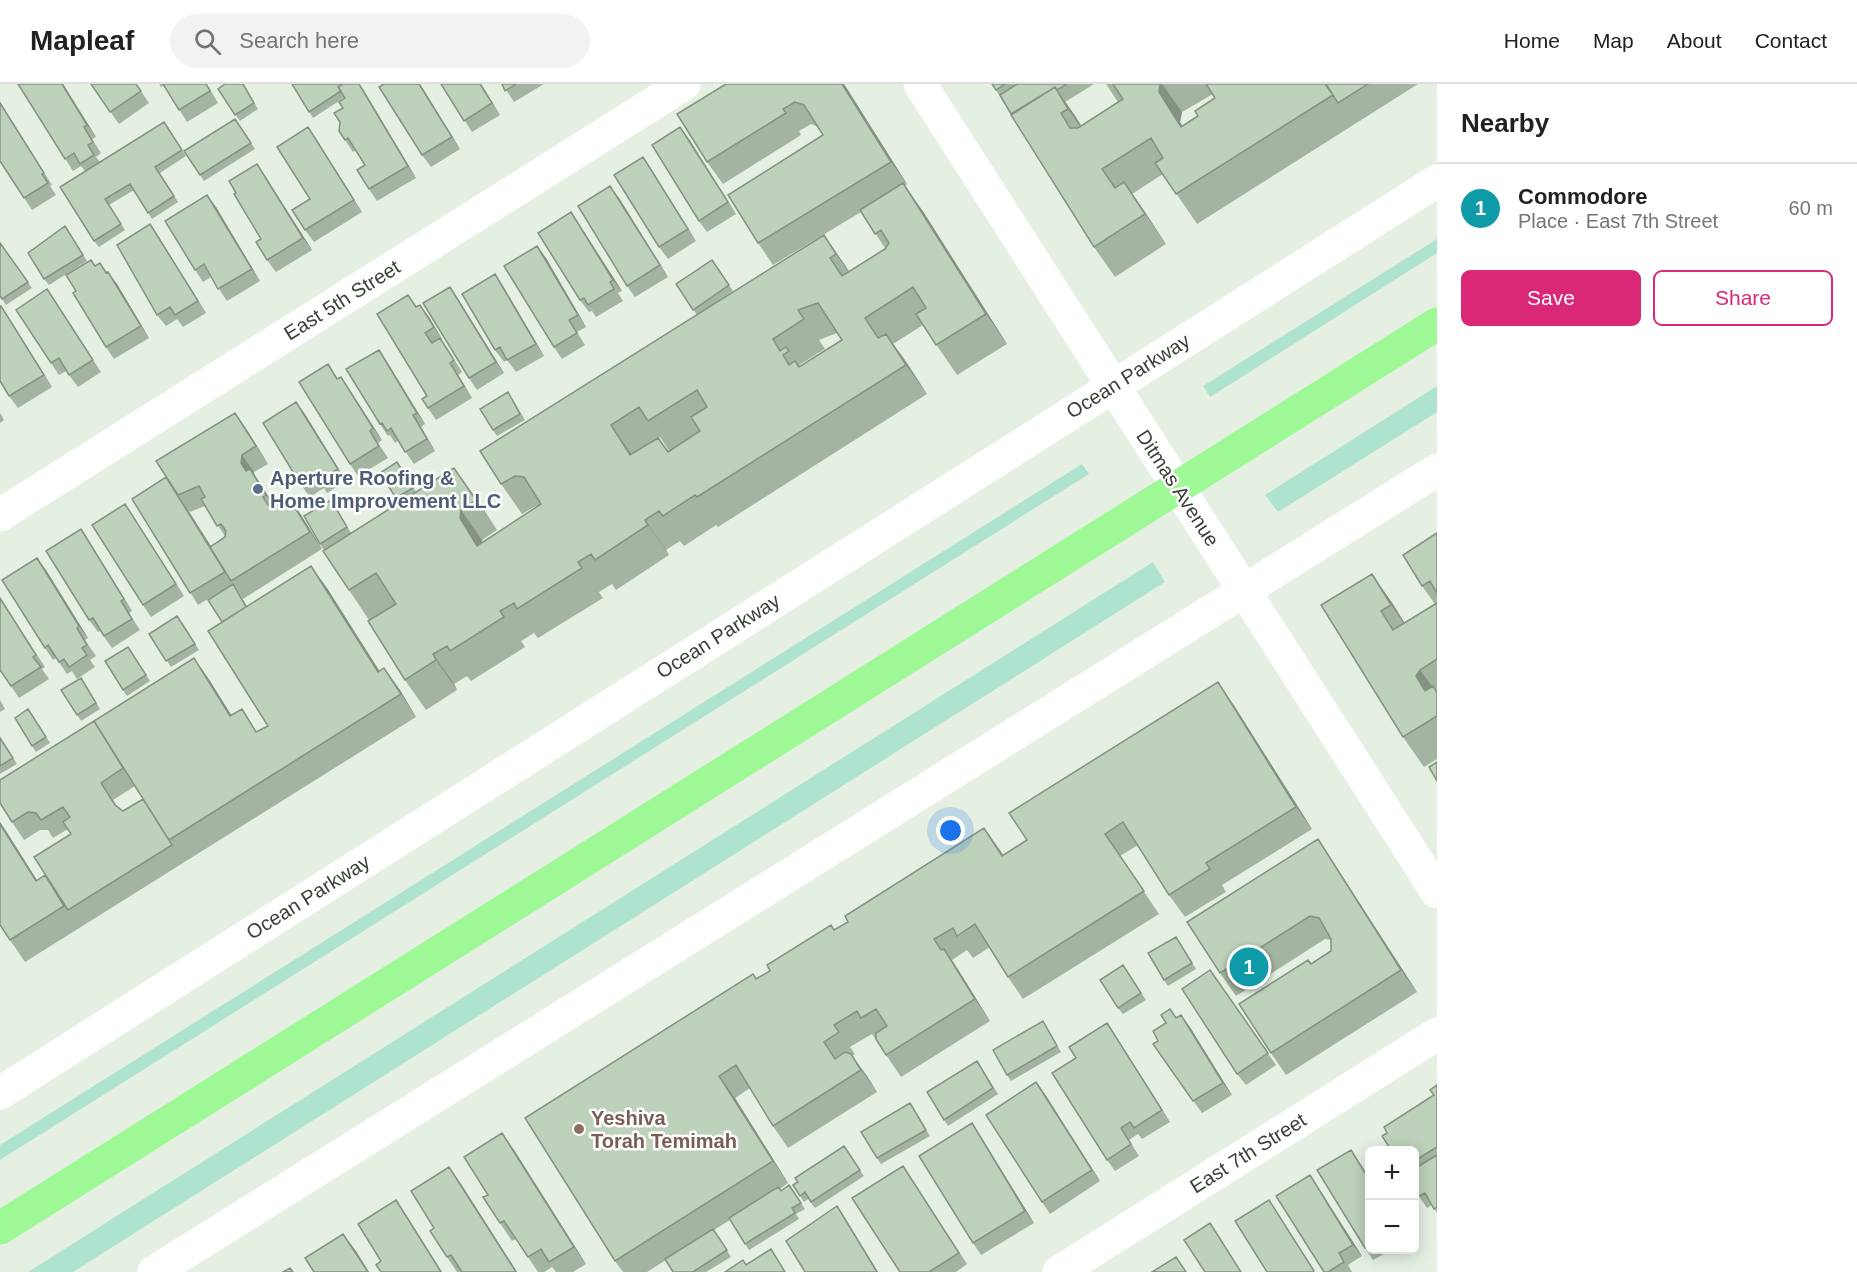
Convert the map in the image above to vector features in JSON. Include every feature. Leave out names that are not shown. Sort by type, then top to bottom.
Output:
[{"type":"main road","points":[[0,1228],[1437,324]]},
{"type":"street","name":"East 5th Street","points":[[0,515],[684,84]]},
{"type":"street","name":"Ditmas Avenue","points":[[920,84],[1112,386],[1246,590],[1437,892]]},
{"type":"street","name":"Ocean Parkway","points":[[0,1093],[1437,181]]},
{"type":"street","points":[[154,1272],[1437,470]]},
{"type":"street","name":"East 7th Street","points":[[1059,1272],[1437,1034]]},
{"type":"green space","points":[[1437,239],[1437,253],[1210,397],[1203,386]]},
{"type":"green space","points":[[1437,386],[1437,412],[1278,512],[1265,495]]},
{"type":"green space","points":[[1082,464],[1089,474],[0,1160],[0,1145]]},
{"type":"green space","points":[[1153,562],[1165,582],[73,1272],[28,1272]]},
{"type":"building","points":[[18,84],[62,84],[87,125],[84,127],[93,142],[88,145],[94,155],[80,164],[74,153],[65,159]]},
{"type":"building","points":[[91,84],[136,84],[141,91],[110,112]]},
{"type":"building","points":[[163,84],[206,84],[210,91],[179,110]]},
{"type":"building","points":[[225,84],[243,84],[254,103],[235,115],[218,89]]},
{"type":"building","points":[[292,84],[341,84],[338,87],[341,91],[309,112]]},
{"type":"building","points":[[343,84],[359,84],[408,166],[369,189],[357,170],[365,165],[348,138],[345,140],[339,131],[340,122],[334,113],[343,108],[339,102],[345,98],[338,87]]},
{"type":"building","points":[[384,84],[419,84],[452,137],[422,155],[379,87]]},
{"type":"building","points":[[441,84],[480,84],[492,103],[464,121]]},
{"type":"building","points":[[502,84],[516,84],[505,91]]},
{"type":"building","points":[[726,84],[842,84],[891,162],[758,243],[728,195],[823,135],[804,105],[795,102],[783,109],[786,113],[707,162],[677,114]]},
{"type":"building","points":[[992,84],[1005,84],[996,90]]},
{"type":"building","points":[[1017,84],[1067,84],[1057,90],[1055,87],[1011,114],[1000,95]]},
{"type":"building","points":[[1113,84],[1160,84],[1159,92],[1181,127],[1198,116],[1195,111],[1215,98],[1206,84],[1325,84],[1333,95],[1176,194],[1155,163],[1163,158],[1151,138],[1102,169],[1115,188],[1124,182],[1145,214],[1094,247],[1011,115],[1055,87],[1068,109],[1061,113],[1070,128],[1078,128],[1123,99]]},
{"type":"building","points":[[1326,84],[1368,84],[1338,103]]},
{"type":"building","points":[[0,103],[48,183],[24,198],[0,161]]},
{"type":"building","points":[[235,119],[251,143],[200,175],[184,151]]},
{"type":"building","points":[[164,122],[182,150],[155,167],[174,196],[148,213],[130,184],[105,199],[121,224],[94,241],[60,187]]},
{"type":"building","points":[[308,127],[354,200],[305,230],[292,210],[310,199],[277,147]]},
{"type":"building","points":[[680,127],[728,202],[699,221],[652,145]]},
{"type":"building","points":[[643,157],[688,229],[659,247],[614,175]]},
{"type":"building","points":[[257,164],[303,238],[267,260],[256,242],[261,239],[234,194],[236,193],[229,181]]},
{"type":"building","points":[[903,183],[986,314],[936,345],[916,314],[926,308],[913,287],[865,318],[878,338],[886,334],[906,365],[697,497],[695,495],[663,516],[659,511],[645,520],[648,525],[595,560],[591,554],[578,562],[582,568],[517,609],[514,603],[500,611],[504,617],[450,651],[447,646],[433,654],[436,660],[405,680],[368,621],[396,604],[376,573],[349,590],[323,551],[454,468],[476,500],[461,510],[460,518],[477,546],[541,504],[524,477],[515,476],[501,484],[480,451],[824,235],[836,254],[830,258],[842,276],[885,249],[889,243],[881,230],[875,234],[860,210]],"holes":[[[818,303],[842,340],[799,367],[795,361],[789,365],[783,355],[789,351],[786,347],[780,351],[773,339],[804,319],[798,310]],[[697,390],[707,407],[691,417],[700,431],[668,452],[658,438],[630,455],[611,425],[639,407],[648,421]]]},
{"type":"building","points":[[610,186],[660,265],[627,286],[578,206]]},
{"type":"building","points":[[207,195],[252,269],[218,289],[204,264],[195,270],[165,221]]},
{"type":"building","points":[[571,212],[613,280],[610,282],[614,289],[588,305],[584,298],[580,300],[538,233]]},
{"type":"building","points":[[150,224],[198,301],[175,315],[170,307],[157,315],[117,245]]},
{"type":"building","points":[[65,226],[83,255],[44,279],[28,253]]},
{"type":"building","points":[[0,243],[28,282],[2,299],[0,296]]},
{"type":"building","points":[[537,246],[578,315],[569,320],[577,333],[554,347],[504,266]]},
{"type":"building","points":[[91,260],[95,266],[100,263],[106,273],[108,272],[141,326],[106,347],[73,293],[76,291],[66,275]]},
{"type":"building","points":[[712,260],[729,285],[693,310],[676,284]]},
{"type":"building","points":[[495,274],[536,344],[507,360],[500,347],[495,350],[462,294]]},
{"type":"building","points":[[450,287],[496,362],[469,378],[423,303]]},
{"type":"building","points":[[47,289],[93,360],[69,375],[59,358],[51,363],[16,310]]},
{"type":"building","points":[[408,295],[416,307],[420,305],[434,327],[425,333],[432,343],[440,338],[454,360],[450,363],[464,386],[428,408],[422,399],[427,396],[377,314]]},
{"type":"building","points":[[0,306],[44,375],[9,396],[0,381]]},
{"type":"building","points":[[379,350],[417,413],[413,415],[427,439],[405,452],[391,428],[387,431],[382,423],[380,424],[346,369]]},
{"type":"building","points":[[328,364],[337,379],[341,377],[373,428],[370,431],[379,446],[350,464],[299,382]]},
{"type":"building","points":[[508,392],[520,414],[493,430],[480,409]]},
{"type":"building","points":[[296,402],[338,469],[319,481],[316,476],[301,485],[263,423]]},
{"type":"building","points":[[235,413],[256,446],[242,455],[241,463],[246,471],[250,469],[266,495],[263,497],[268,505],[276,505],[289,498],[310,532],[231,581],[210,547],[225,537],[226,531],[221,524],[217,526],[201,499],[205,497],[199,486],[178,495],[156,461]]},
{"type":"building","points":[[397,462],[413,488],[396,498],[380,473]]},
{"type":"building","points":[[166,477],[225,572],[190,593],[132,499]]},
{"type":"building","points":[[331,500],[347,527],[320,544],[304,516]]},
{"type":"building","points":[[125,504],[176,584],[143,605],[92,525]]},
{"type":"building","points":[[81,529],[124,599],[121,601],[132,619],[104,636],[93,618],[89,620],[46,551]]},
{"type":"building","points":[[1437,533],[1437,593],[1430,581],[1422,586],[1403,555]]},
{"type":"building","points":[[37,558],[79,626],[77,628],[87,645],[82,648],[87,655],[69,667],[64,659],[59,662],[48,645],[45,648],[2,580]]},
{"type":"building","points":[[311,566],[378,672],[384,668],[401,694],[169,840],[94,721],[194,658],[230,716],[242,709],[256,732],[268,726],[208,631]]},
{"type":"building","points":[[1372,574],[1391,605],[1381,611],[1393,630],[1437,603],[1437,659],[1420,670],[1416,676],[1425,691],[1433,686],[1437,693],[1437,716],[1403,737],[1321,605]]},
{"type":"building","points":[[233,584],[246,607],[222,622],[208,600]]},
{"type":"building","points":[[0,598],[36,655],[33,657],[41,667],[11,686],[0,670]]},
{"type":"building","points":[[177,616],[195,644],[166,661],[149,634]]},
{"type":"building","points":[[128,647],[146,675],[123,690],[105,661]]},
{"type":"building","points":[[81,678],[96,703],[77,715],[61,690]]},
{"type":"building","points":[[1218,682],[1296,807],[1206,863],[1210,869],[1169,895],[1123,822],[1105,834],[1144,891],[1008,977],[975,924],[957,936],[953,928],[934,939],[941,950],[944,949],[975,999],[886,1055],[876,1039],[876,1033],[887,1026],[876,1009],[861,1018],[857,1011],[834,1025],[839,1032],[824,1042],[835,1059],[845,1052],[851,1054],[861,1070],[773,1126],[736,1065],[719,1076],[773,1161],[615,1261],[525,1118],[753,974],[756,979],[770,971],[767,965],[831,925],[834,930],[848,922],[845,916],[984,828],[1002,856],[1027,840],[1009,813]]},
{"type":"building","points":[[28,709],[46,737],[32,746],[15,718]]},
{"type":"building","points":[[94,721],[123,768],[101,783],[115,805],[123,811],[143,799],[172,845],[68,910],[34,857],[71,834],[63,822],[70,817],[63,807],[41,820],[36,813],[28,812],[12,822],[0,803],[0,780]]},
{"type":"building","points":[[0,738],[13,758],[0,766]]},
{"type":"building","points":[[1437,762],[1437,781],[1429,767]]},
{"type":"building","points":[[0,824],[36,881],[45,875],[64,906],[10,940],[0,925]]},
{"type":"building","points":[[1318,839],[1401,970],[1271,1053],[1239,1004],[1308,960],[1311,964],[1331,951],[1331,939],[1319,918],[1310,916],[1220,973],[1187,922]]},
{"type":"building","points":[[1176,937],[1192,963],[1164,980],[1148,953]]},
{"type":"building","points":[[1123,965],[1141,993],[1118,1008],[1100,980]]},
{"type":"building","points":[[1210,970],[1268,1053],[1237,1074],[1182,989]]},
{"type":"building","points":[[1170,1009],[1176,1018],[1181,1015],[1223,1083],[1193,1101],[1153,1044],[1158,1041],[1153,1031],[1166,1023],[1161,1015]]},
{"type":"building","points":[[1043,1021],[1057,1046],[1007,1075],[993,1050]]},
{"type":"building","points":[[1107,1023],[1162,1110],[1134,1128],[1130,1122],[1121,1128],[1131,1144],[1107,1160],[1052,1073],[1076,1058],[1069,1047]]},
{"type":"building","points":[[977,1061],[993,1088],[944,1120],[927,1092]]},
{"type":"building","points":[[1036,1082],[1092,1170],[1042,1202],[986,1115]]},
{"type":"building","points":[[1437,1085],[1437,1147],[1419,1158],[1419,1146],[1388,1146],[1382,1136],[1387,1133],[1384,1127],[1434,1095],[1430,1090]]},
{"type":"building","points":[[910,1103],[926,1130],[877,1158],[861,1132]]},
{"type":"building","points":[[972,1123],[1025,1211],[973,1243],[919,1156]]},
{"type":"building","points":[[502,1133],[574,1247],[549,1262],[541,1249],[528,1257],[504,1221],[500,1223],[483,1197],[488,1195],[464,1157]]},
{"type":"building","points":[[844,1146],[860,1170],[811,1202],[805,1192],[800,1196],[793,1185],[798,1182],[795,1178]]},
{"type":"building","points":[[1351,1150],[1365,1173],[1365,1248],[1317,1170]]},
{"type":"building","points":[[1437,1155],[1437,1207],[1434,1209],[1425,1193],[1419,1196],[1419,1166]]},
{"type":"building","points":[[903,1166],[959,1253],[929,1272],[900,1272],[852,1198]]},
{"type":"building","points":[[449,1167],[516,1272],[462,1272],[451,1255],[447,1257],[430,1231],[434,1228],[411,1191]]},
{"type":"building","points":[[1310,1175],[1353,1245],[1339,1253],[1344,1262],[1328,1272],[1324,1272],[1276,1196]]},
{"type":"building","points":[[789,1185],[801,1203],[792,1208],[795,1213],[745,1244],[729,1218],[778,1187],[781,1191]]},
{"type":"building","points":[[396,1200],[441,1272],[381,1272],[376,1265],[381,1261],[358,1224]]},
{"type":"building","points":[[1269,1200],[1313,1272],[1267,1272],[1235,1221]]},
{"type":"building","points":[[837,1206],[877,1272],[805,1272],[786,1241]]},
{"type":"building","points":[[1210,1223],[1241,1272],[1205,1272],[1184,1240]]},
{"type":"building","points":[[713,1229],[727,1250],[693,1272],[673,1272],[665,1259]]},
{"type":"building","points":[[343,1234],[368,1272],[314,1272],[305,1258]]},
{"type":"building","points":[[771,1249],[785,1272],[725,1272],[743,1260],[746,1265]]},
{"type":"building","points":[[1176,1257],[1186,1272],[1152,1272]]},
{"type":"place","name":"Aperture Roofing & Home Improvement LLC","points":[[258,489]]},
{"type":"place","name":"Commodore","points":[[1249,967]]},
{"type":"place","name":"Yeshiva Torah Temimah","points":[[579,1129]]}]
